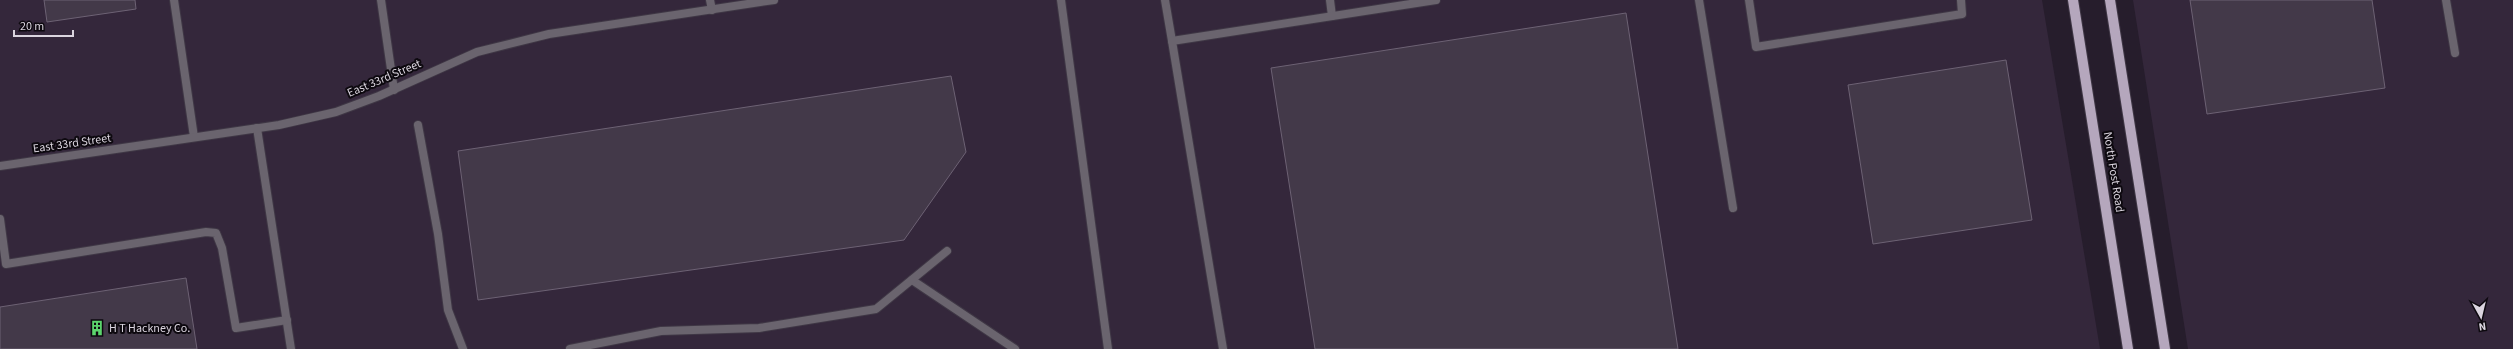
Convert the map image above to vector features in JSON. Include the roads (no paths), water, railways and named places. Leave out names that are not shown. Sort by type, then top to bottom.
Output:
[{"type":"main road","name":"North Post Road","points":[[2073,0],[2128,349]]},
{"type":"main road","name":"North Post Road","points":[[2110,0],[2164,349]]},
{"type":"street","points":[[174,0],[194,137]]},
{"type":"street","points":[[381,0],[394,90]]},
{"type":"street","points":[[710,0],[712,10]]},
{"type":"street","name":"East 33rd Street","points":[[0,166],[257,128],[336,112],[394,90],[443,66],[513,42],[549,34],[774,0]]},
{"type":"street","points":[[1061,0],[1108,349]]},
{"type":"street","points":[[1165,0],[1223,349]]},
{"type":"street","points":[[1330,0],[1332,16]]},
{"type":"street","points":[[1172,41],[1436,0]]},
{"type":"street","points":[[1699,0],[1733,208]]},
{"type":"street","points":[[1749,0],[1756,47],[1962,14],[1961,0]]},
{"type":"street","points":[[2446,0],[2455,52]]},
{"type":"street","points":[[418,125],[438,234],[448,310],[463,349]]},
{"type":"street","points":[[257,128],[291,349]]},
{"type":"street","points":[[0,219],[3,264],[206,232],[216,233],[222,248],[236,328],[287,320]]},
{"type":"street","points":[[570,349],[661,331],[759,328],[876,309],[947,251]]},
{"type":"street","points":[[912,280],[1015,349]]},
{"type":"place","name":"H T Hackney Co.","points":[[97,328]]}]
